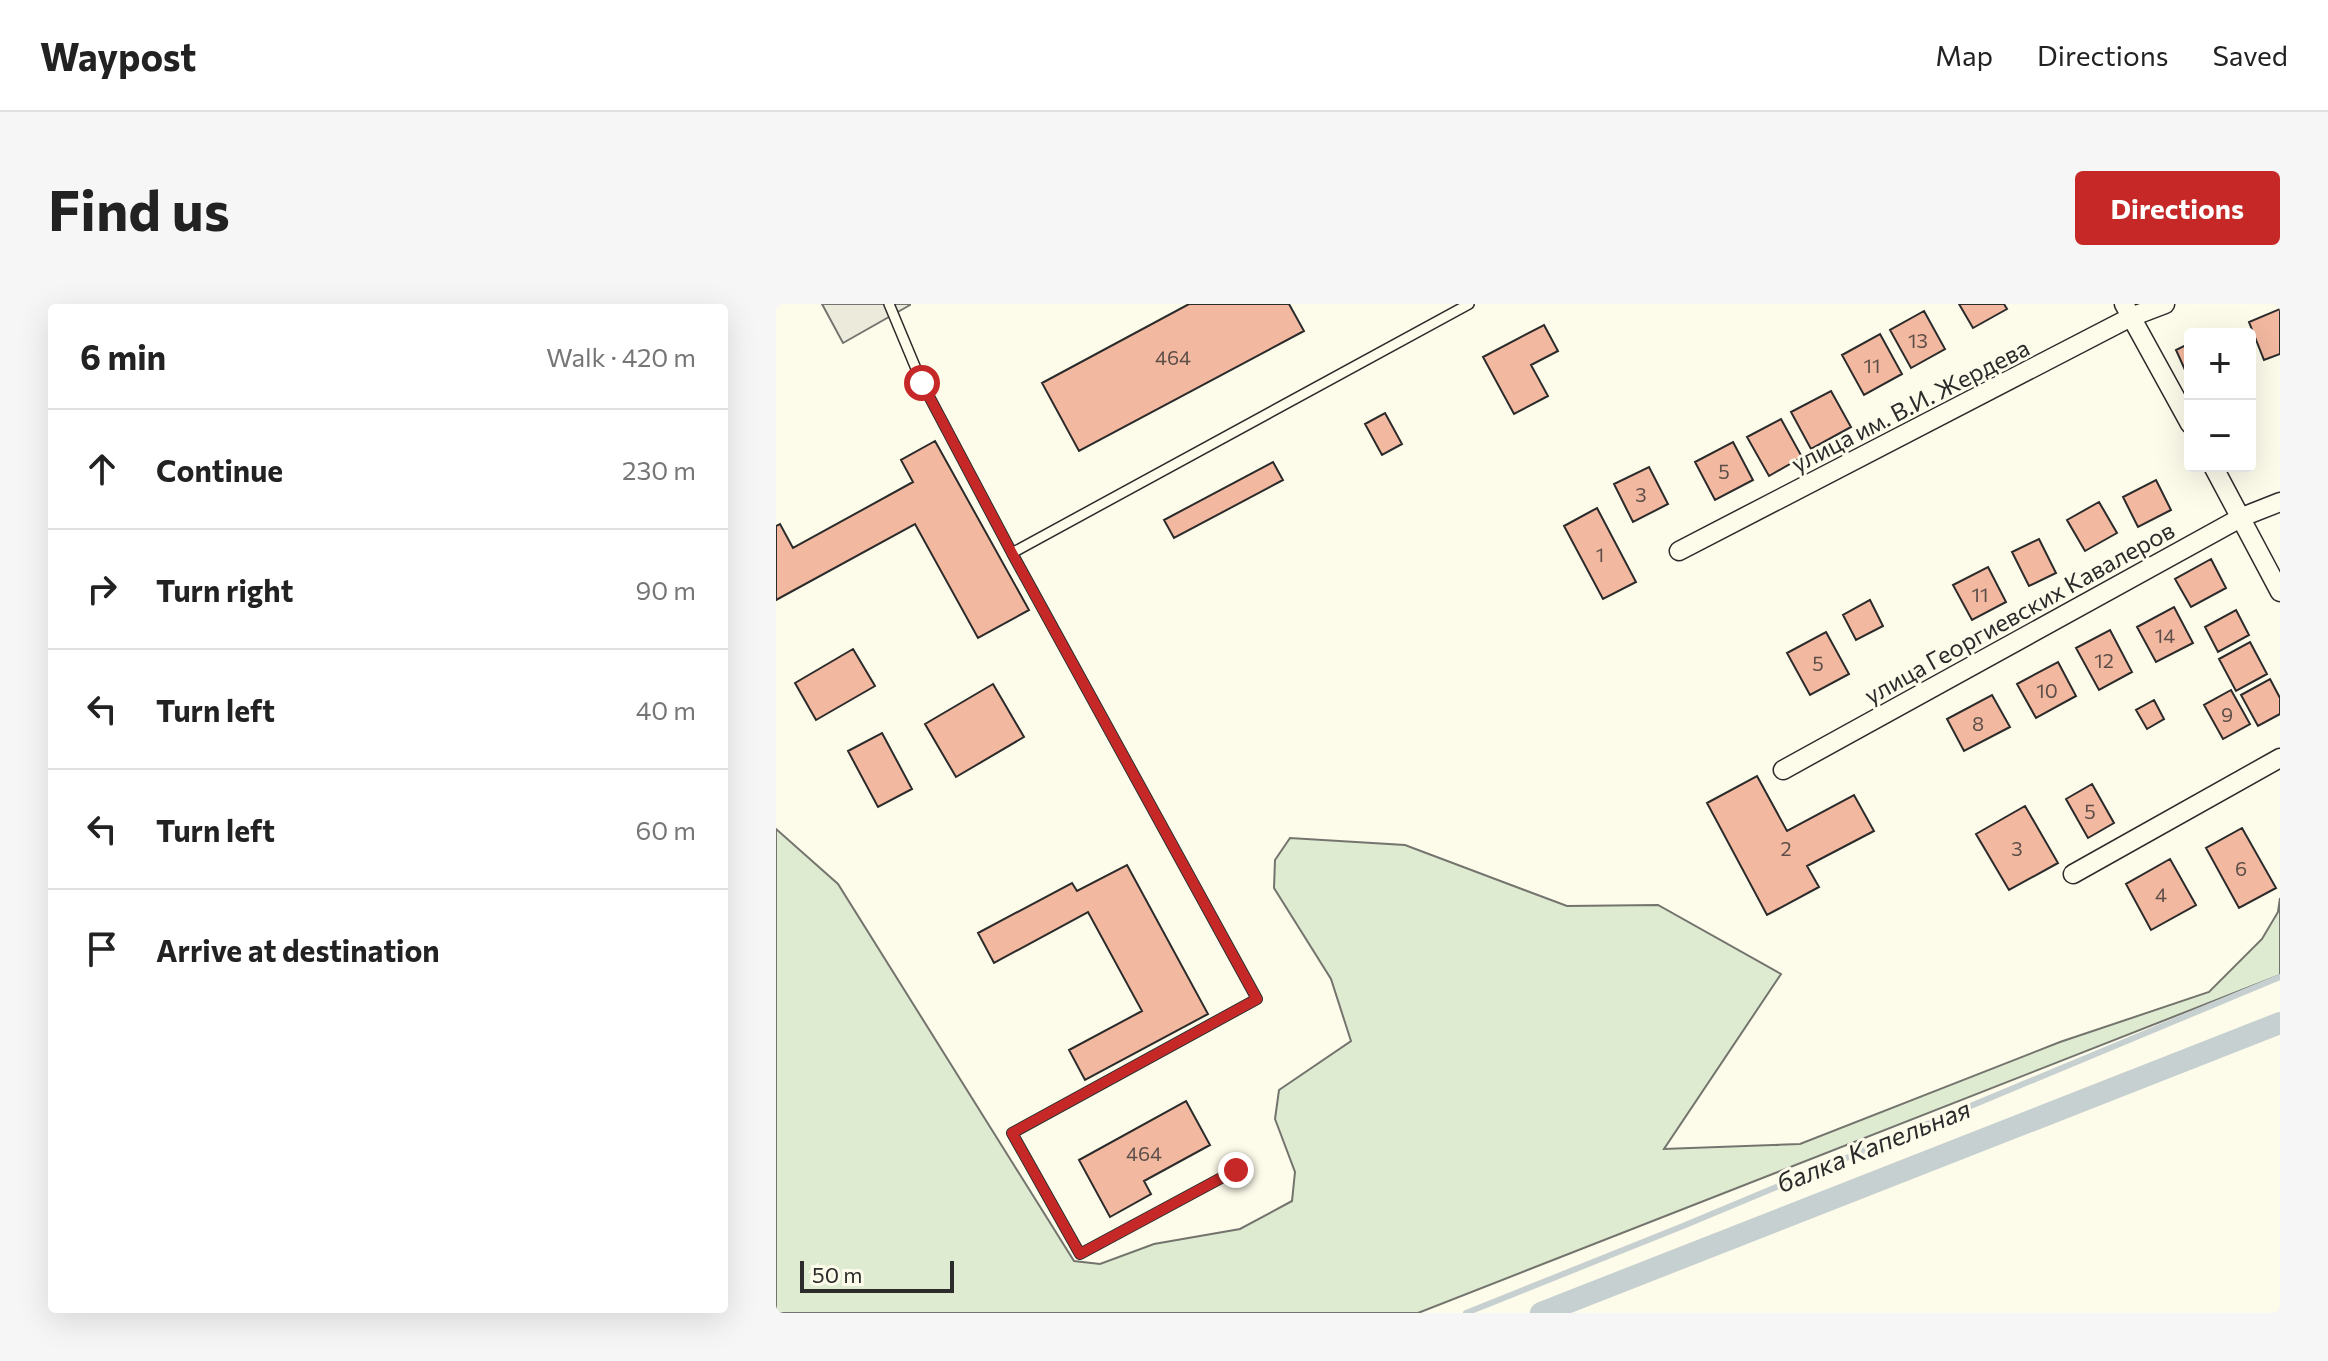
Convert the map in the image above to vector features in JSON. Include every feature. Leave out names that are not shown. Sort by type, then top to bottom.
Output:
[{"type":"street","name":"улица им. В.И. Жердева","points":[[1679,551],[2128,311],[2165,304]]},
{"type":"street","points":[[2128,311],[2184,413]]},
{"type":"street","points":[[2216,472],[2280,592]]},
{"type":"street","name":"улица Георгиевских Кавалеров","points":[[1783,770],[2242,517],[2280,502]]},
{"type":"street","points":[[2073,874],[2280,758]]},
{"type":"lane","points":[[889,304],[922,383],[1012,553],[1257,999],[1012,1133],[1080,1254],[1236,1170]]},
{"type":"lane","points":[[1012,553],[1469,304]]},
{"type":"green space","points":[[776,829],[838,884],[1074,1261],[1100,1264],[1154,1244],[1240,1229],[1292,1201],[1295,1172],[1275,1119],[1279,1090],[1351,1041],[1331,979],[1274,888],[1275,860],[1290,838],[1405,845],[1567,906],[1658,905],[1781,974],[1664,1149],[1800,1144],[2060,1042],[2209,992],[2262,939],[2278,912],[2280,898],[2280,975],[1418,1313],[776,1313]]},
{"type":"shaded area","points":[[822,304],[910,304],[910,305],[843,343]]},
{"type":"building","points":[[1189,304],[1289,304],[1304,331],[1079,451],[1042,383]]},
{"type":"building","points":[[1959,304],[2004,304],[2007,309],[1973,328]]},
{"type":"building","points":[[2280,309],[2280,354],[2264,360],[2256,340],[2256,328],[2251,328],[2249,322]]},
{"type":"building","points":[[1924,311],[1945,349],[1911,368],[1890,330]]},
{"type":"building","points":[[1544,325],[1558,351],[1531,365],[1548,396],[1514,414],[1483,357]]},
{"type":"building","points":[[1880,334],[1902,374],[1864,395],[1842,355]]},
{"type":"building","points":[[2184,346],[2184,368],[2176,350]]},
{"type":"building","points":[[1831,391],[1851,427],[1811,449],[1791,412]]},
{"type":"building","points":[[1385,413],[1402,444],[1382,455],[1365,424]]},
{"type":"building","points":[[1781,419],[1802,457],[1769,476],[1747,437]]},
{"type":"building","points":[[935,441],[1029,610],[978,638],[915,524],[776,600],[776,526],[780,524],[793,548],[913,482],[901,460]]},
{"type":"building","points":[[1733,442],[1753,480],[1715,500],[1695,462]]},
{"type":"building","points":[[1273,462],[1283,480],[1174,538],[1164,520]]},
{"type":"building","points":[[1649,467],[1668,504],[1633,522],[1614,484]]},
{"type":"building","points":[[2156,480],[2171,510],[2138,527],[2123,497]]},
{"type":"building","points":[[2099,502],[2117,533],[2085,551],[2067,520]]},
{"type":"building","points":[[1597,508],[1636,582],[1603,599],[1564,526]]},
{"type":"building","points":[[2039,539],[2056,573],[2029,586],[2012,552]]},
{"type":"building","points":[[2211,559],[2226,588],[2191,607],[2175,579]]},
{"type":"building","points":[[1988,567],[2006,602],[1972,620],[1953,585]]},
{"type":"building","points":[[1870,600],[1883,626],[1856,640],[1843,615]]},
{"type":"building","points":[[2174,607],[2193,643],[2156,662],[2137,627]]},
{"type":"building","points":[[2236,610],[2249,635],[2218,652],[2205,627]]},
{"type":"building","points":[[2110,630],[2132,672],[2099,690],[2076,648]]},
{"type":"building","points":[[1826,632],[1849,674],[1810,695],[1787,653]]},
{"type":"building","points":[[2250,642],[2267,674],[2236,691],[2219,659]]},
{"type":"building","points":[[853,649],[875,686],[816,720],[795,683]]},
{"type":"building","points":[[2058,662],[2076,696],[2036,718],[2017,684]]},
{"type":"building","points":[[2270,679],[2280,698],[2280,714],[2258,726],[2241,695]]},
{"type":"building","points":[[993,684],[1024,737],[956,777],[925,724]]},
{"type":"building","points":[[2231,690],[2250,724],[2223,739],[2204,705]]},
{"type":"building","points":[[1992,695],[2010,727],[1964,751],[1947,719]]},
{"type":"building","points":[[2154,700],[2164,719],[2147,729],[2136,710]]},
{"type":"building","points":[[882,733],[912,789],[878,807],[848,751]]},
{"type":"building","points":[[1757,776],[1787,831],[1854,795],[1874,831],[1807,866],[1819,887],[1767,915],[1707,803]]},
{"type":"building","points":[[2092,784],[2114,823],[2088,838],[2066,799]]},
{"type":"building","points":[[2025,806],[2058,863],[2009,890],[1976,834]]},
{"type":"building","points":[[2242,828],[2276,888],[2239,908],[2206,848]]},
{"type":"building","points":[[2170,859],[2196,905],[2151,930],[2126,884]]},
{"type":"building","points":[[1127,865],[1208,1014],[1085,1080],[1069,1050],[1142,1011],[1088,912],[994,963],[978,933],[1072,883],[1077,891]]},
{"type":"building","points":[[1186,1101],[1210,1145],[1144,1181],[1151,1194],[1110,1217],[1079,1160]]},
{"type":"waterway","name":"балка Капельная","points":[[1466,1313],[2280,977]]},
{"type":"waterway","points":[[1541,1313],[2280,1023]]},
{"type":"route","points":[[922,383],[1257,999],[1012,1133],[1080,1254],[1236,1170]]}]
